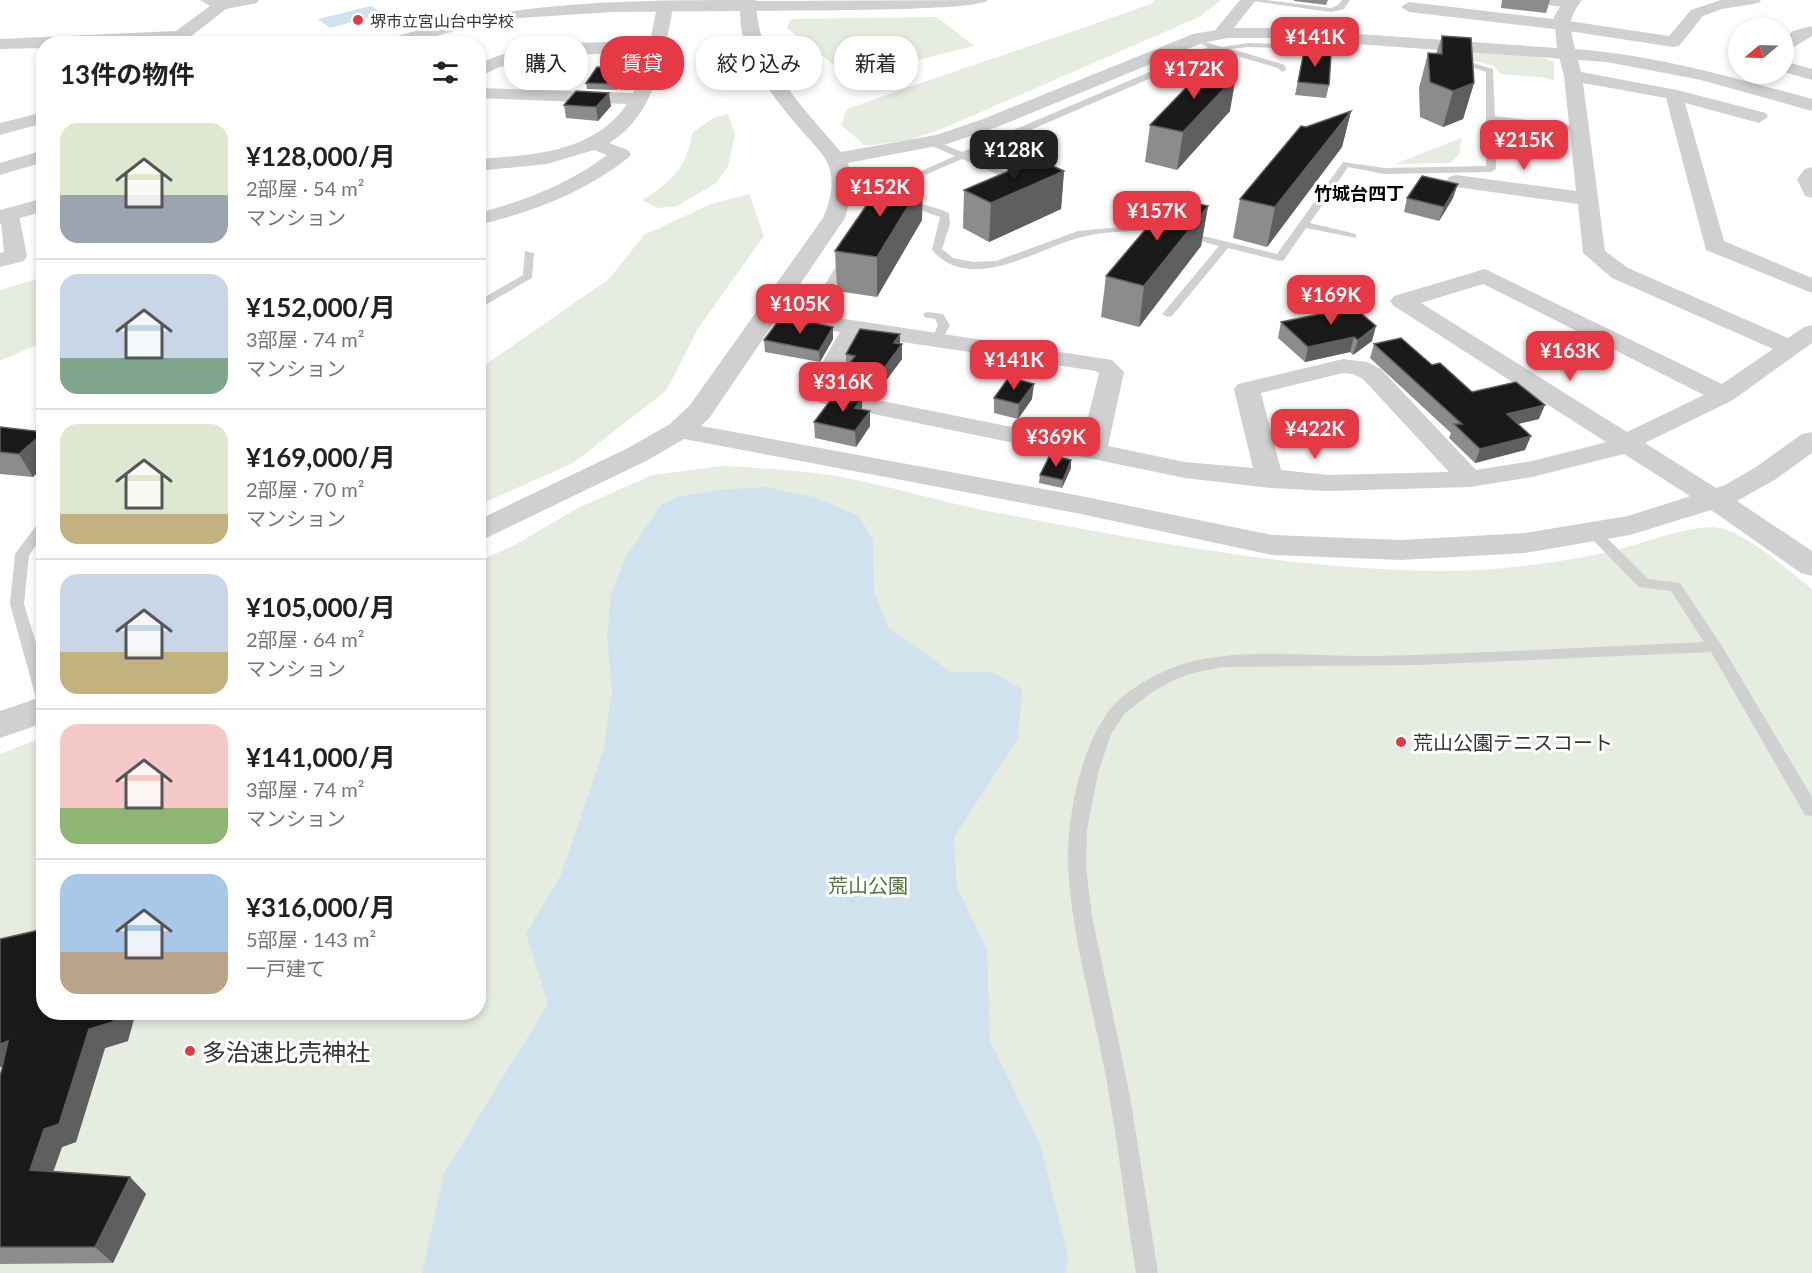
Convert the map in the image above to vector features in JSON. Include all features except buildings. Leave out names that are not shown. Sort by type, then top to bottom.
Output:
[{"type":"street","points":[[178,36],[215,3],[251,0]]},
{"type":"street","points":[[417,36],[459,23],[501,15],[561,9],[748,3],[980,0]]},
{"type":"street","points":[[1222,43],[1224,29],[1248,0]]},
{"type":"street","points":[[1541,0],[1571,1],[1562,17],[1562,25],[1573,76],[1594,253],[1620,273],[1789,347]]},
{"type":"street","points":[[1409,7],[1562,25],[1673,42],[1697,13],[1719,5],[1753,0]]},
{"type":"street","points":[[486,528],[638,454],[680,430],[700,411],[834,218],[842,200],[843,177],[836,159],[764,70],[752,43],[748,3]]},
{"type":"street","points":[[659,36],[665,7]]},
{"type":"street","points":[[1794,39],[1799,35],[1812,31]]},
{"type":"street","points":[[836,159],[933,142],[1087,92],[1194,40],[1222,43],[1293,35],[1567,53],[1626,60],[1692,73],[1812,105]]},
{"type":"street","points":[[0,44],[36,44]]},
{"type":"street","points":[[486,65],[490,62],[516,56],[600,50]]},
{"type":"street","points":[[1794,69],[1812,75]]},
{"type":"street","points":[[1573,76],[1677,95],[1758,117]]},
{"type":"street","points":[[486,164],[553,158],[595,144],[616,131],[639,99],[642,90]]},
{"type":"street","points":[[486,93],[639,99]]},
{"type":"street","points":[[1677,95],[1674,98],[1714,245],[1812,286]]},
{"type":"street","points":[[0,129],[36,121]]},
{"type":"street","points":[[486,217],[522,209],[552,195],[604,169],[621,154],[595,144]]},
{"type":"street","points":[[0,169],[36,158]]},
{"type":"street","points":[[1812,173],[1807,179],[1812,192]]},
{"type":"street","points":[[1456,181],[1588,199]]},
{"type":"street","points":[[0,260],[16,256],[4,216],[36,206]]},
{"type":"street","points":[[1724,395],[1485,276],[1402,301],[1714,499],[1812,566]]},
{"type":"street","points":[[767,314],[938,338],[1109,368],[1112,372],[1093,451]]},
{"type":"street","points":[[856,326],[822,385],[822,393],[829,398],[1185,470],[1270,480],[1328,483],[1470,479],[1532,469],[1612,449],[1724,395],[1812,332]]},
{"type":"street","points":[[1270,480],[1247,389],[1343,366],[1358,367],[1372,374],[1470,479]]},
{"type":"street","points":[[680,430],[1081,505],[1272,545],[1401,550],[1525,543],[1594,533],[1640,522],[1714,499],[1766,473],[1812,440]]},
{"type":"street","points":[[0,725],[36,712]]},
{"type":"lane","points":[[1248,0],[1331,10],[1341,7],[1346,0]]},
{"type":"lane","points":[[880,206],[884,189],[962,155],[1087,92],[1108,91],[1222,43],[1282,69],[1293,35],[1312,47]]},
{"type":"lane","points":[[842,200],[880,206],[901,202],[945,215],[947,222],[937,243],[937,250],[950,261],[974,265],[997,264],[1078,234],[1142,227],[1154,227],[1280,258],[1346,164],[1384,171],[1491,169],[1490,71],[1443,55],[1437,44]]},
{"type":"lane","points":[[1087,92],[1108,91],[1125,97]]},
{"type":"lane","points":[[1087,92],[1103,107]]},
{"type":"lane","points":[[1491,118],[1579,129]]},
{"type":"lane","points":[[933,142],[1029,185],[1020,190]]},
{"type":"lane","points":[[1305,225],[1352,236]]},
{"type":"lane","points":[[1168,314],[1225,245]]},
{"type":"lane","points":[[836,303],[827,294],[828,288],[852,249]]},
{"type":"lane","points":[[486,301],[528,276],[529,254]]},
{"type":"lane","points":[[928,315],[939,316],[944,326],[938,338]]},
{"type":"lane","points":[[1594,533],[1644,584],[1675,586],[1811,810]]},
{"type":"lane","points":[[36,537],[22,554],[17,604],[36,670]]},
{"type":"lane","points":[[1147,1273],[1109,1041],[1086,930],[1077,844],[1084,796],[1102,739],[1117,710],[1157,681],[1200,665],[1247,661],[1372,661],[1714,647]]},
{"type":"green space","points":[[1154,0],[1221,0],[1199,17],[944,128],[908,140],[866,146],[841,125],[847,109],[901,90],[918,90],[918,84],[1153,3]]},
{"type":"green space","points":[[937,17],[974,46],[918,60],[918,36],[834,36],[834,65],[822,56],[822,36],[797,36],[787,28],[791,19]]},
{"type":"green space","points":[[1449,51],[1535,55],[1554,62],[1554,80],[1500,74],[1494,66],[1451,55]]},
{"type":"green space","points":[[728,114],[735,134],[728,166],[716,183],[677,206],[657,208],[642,200],[669,180],[682,165],[692,133],[713,118]]},
{"type":"green space","points":[[1461,138],[1460,153],[1451,163],[1395,164]]},
{"type":"green space","points":[[749,194],[764,236],[699,327],[666,391],[573,463],[486,502],[486,364],[609,279],[644,235],[711,204]]},
{"type":"green space","points":[[36,279],[36,345],[0,361],[0,290]]},
{"type":"green space","name":"荒山公園","points":[[723,466],[835,476],[978,509],[1151,541],[1266,558],[1382,569],[1461,571],[1543,564],[1616,550],[1698,528],[1724,529],[1748,540],[1812,589],[1812,1273],[0,1273],[0,754],[36,740],[36,1020],[486,1020],[486,558],[513,546],[578,508],[652,475]]},
{"type":"water","points":[[371,6],[383,14],[330,28],[318,19]]},
{"type":"water","points":[[767,487],[817,498],[859,516],[873,540],[874,590],[888,627],[951,672],[991,672],[1022,689],[1018,739],[954,837],[957,888],[987,949],[990,1041],[1040,1144],[1069,1258],[1065,1273],[422,1273],[444,1173],[548,1004],[526,933],[561,875],[604,748],[612,690],[607,636],[611,594],[625,558],[661,505],[677,497],[716,490]]},
{"type":"place","name":"堺市立宮山台中学校","points":[[358,20]]},
{"type":"place","name":"荒山公園テニスコート","points":[[1401,742]]},
{"type":"place","name":"多治速比売神社","points":[[190,1051]]},
{"type":"district","name":"竹城台四丁","points":[[1359,193]]}]
